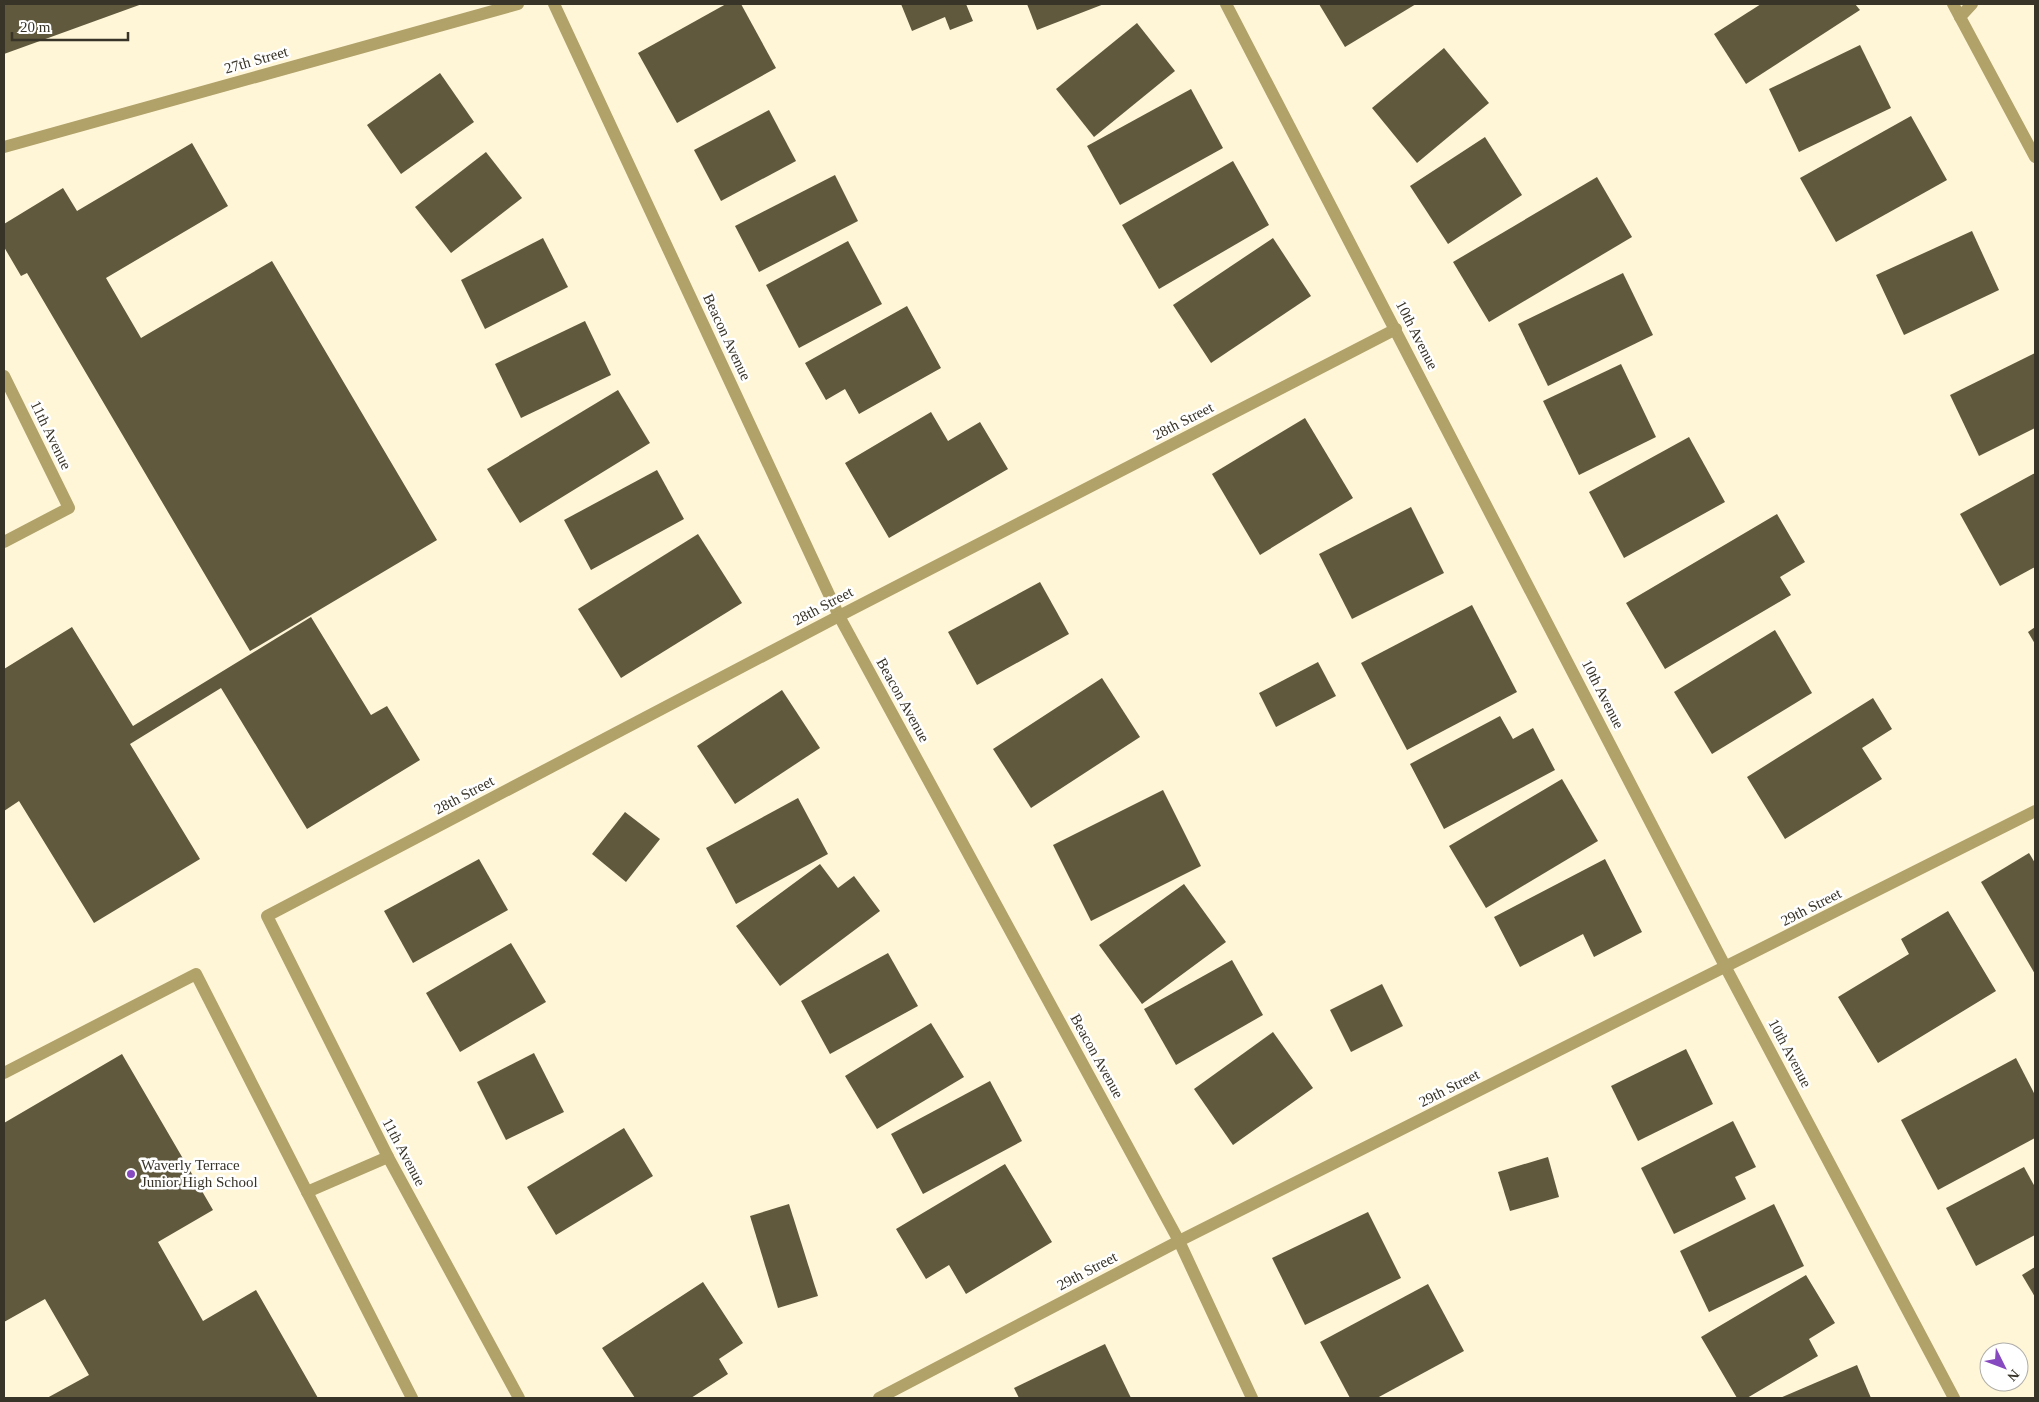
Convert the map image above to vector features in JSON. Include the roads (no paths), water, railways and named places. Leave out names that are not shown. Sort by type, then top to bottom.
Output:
[{"type":"street","name":"27th Street","points":[[4,147],[518,4]]},
{"type":"street","name":"Beacon Avenue","points":[[554,4],[839,616],[1179,1241],[1252,1398]]},
{"type":"street","name":"10th Avenue","points":[[1226,4],[1726,968],[1954,1398]]},
{"type":"street","points":[[1953,4],[2035,157]]},
{"type":"street","points":[[1960,17],[1972,4]]},
{"type":"street","name":"28th Street","points":[[267,916],[839,616],[1396,329]]},
{"type":"street","name":"11th Avenue","points":[[4,376],[69,508],[4,542]]},
{"type":"street","name":"29th Street","points":[[879,1398],[1179,1241],[2035,812]]},
{"type":"street","name":"11th Avenue","points":[[267,916],[388,1158],[519,1398]]},
{"type":"street","points":[[4,1073],[196,974],[412,1398]]},
{"type":"street","points":[[307,1192],[388,1158]]},
{"type":"place","name":"Waverly Terrace Junior High School","points":[[131,1174]]}]
